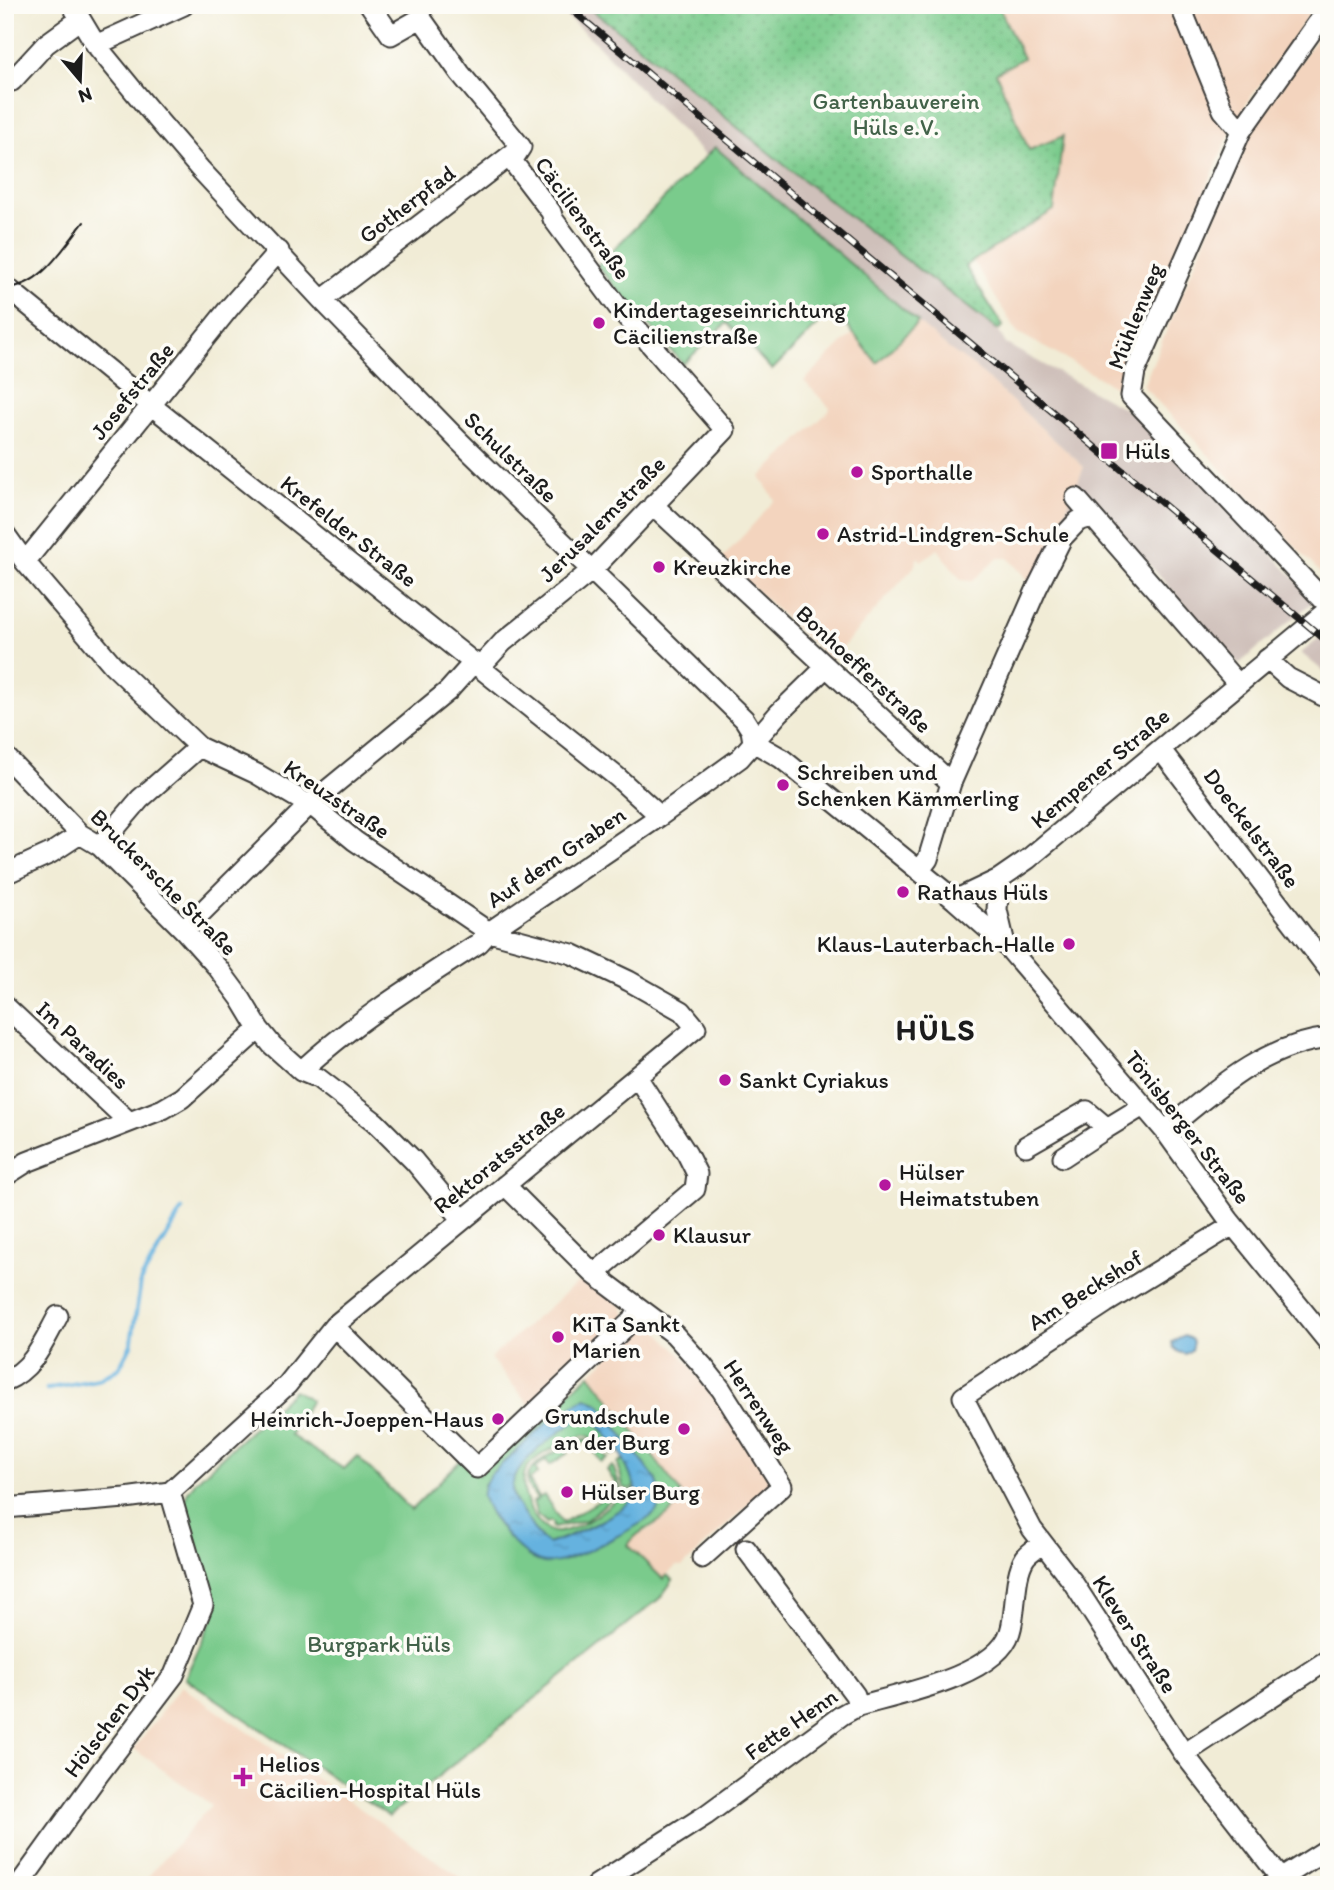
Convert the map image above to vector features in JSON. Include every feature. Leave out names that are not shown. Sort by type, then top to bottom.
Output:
[{"type":"street","points":[[96,45],[184,5]]},
{"type":"street","name":"Cäcilienstraße","points":[[370,5],[391,36],[421,18],[460,73],[521,147],[512,162],[551,212],[552,219],[618,307],[724,430]]},
{"type":"street","points":[[1180,5],[1223,110],[1241,131]]},
{"type":"street","name":"Mühlenweg","points":[[1329,7],[1241,131],[1135,372],[1131,396],[1329,607]]},
{"type":"street","points":[[5,79],[12,81],[75,13]]},
{"type":"street","name":"Schulstraße","points":[[75,13],[96,45],[200,169],[458,440],[744,719],[751,730],[753,742]]},
{"type":"street","name":"Gotherpfad","points":[[322,300],[521,147]]},
{"type":"street","name":"Josefstraße","points":[[25,562],[230,307],[279,251]]},
{"type":"street","name":"Krefelder Straße","points":[[5,286],[152,407],[477,664],[641,797],[660,816]]},
{"type":"street","name":"Jerusalemstraße","points":[[184,930],[309,805],[592,570],[724,430]]},
{"type":"street","points":[[1076,498],[1238,684]]},
{"type":"street","name":"Bonhoefferstraße","points":[[653,505],[951,783]]},
{"type":"street","points":[[919,871],[928,859],[951,783],[1037,588],[1062,538],[1078,521],[1092,517]]},
{"type":"street","name":"Kreuzstraße","points":[[5,534],[25,562],[113,666],[199,747],[257,774],[309,805],[355,841],[489,932],[563,951],[618,975],[682,1011],[696,1028]]},
{"type":"street","name":"Kempener Straße","points":[[955,900],[999,879],[1057,836],[1329,607]]},
{"type":"street","points":[[1267,659],[1288,678],[1329,699]]},
{"type":"street","name":"Auf dem Graben","points":[[301,1071],[344,1034],[740,758],[826,667]]},
{"type":"street","points":[[753,742],[781,758],[955,900]]},
{"type":"street","points":[[100,846],[140,799],[199,747]]},
{"type":"street","name":"Doeckelstraße","points":[[1161,750],[1329,970]]},
{"type":"street","name":"Bruckersche Straße","points":[[5,756],[80,834],[100,846],[184,930],[241,999],[259,1029],[301,1071],[318,1078],[376,1122],[414,1161],[462,1220]]},
{"type":"street","points":[[5,874],[51,853],[80,834]]},
{"type":"street","name":"Tönisberger Straße","points":[[999,879],[997,910],[1005,944]]},
{"type":"street","name":"Tönisberger Straße","points":[[955,900],[1005,944],[1165,1131],[1233,1225],[1329,1343]]},
{"type":"street","name":"Im Paradies","points":[[5,1006],[128,1121]]},
{"type":"street","name":"Rektoratsstraße","points":[[170,1492],[287,1385],[334,1326],[696,1028]]},
{"type":"street","points":[[5,1177],[27,1162],[163,1109],[182,1098],[259,1029]]},
{"type":"street","points":[[1165,1131],[1218,1088],[1259,1060],[1289,1046],[1329,1038]]},
{"type":"street","points":[[594,1274],[695,1189],[697,1174],[687,1154],[636,1077]]},
{"type":"street","points":[[1063,1157],[1143,1106]]},
{"type":"street","points":[[1026,1146],[1087,1111],[1107,1128]]},
{"type":"street","name":"Herrenweg","points":[[505,1185],[594,1274],[641,1312],[674,1334],[721,1389],[782,1486],[702,1558]]},
{"type":"street","name":"Am Beckshof","points":[[963,1397],[1106,1303],[1233,1225]]},
{"type":"street","points":[[334,1326],[477,1468],[641,1312]]},
{"type":"street","points":[[5,1381],[33,1361],[58,1316]]},
{"type":"street","name":"Klever Straße","points":[[963,1397],[1042,1545],[1072,1581],[1184,1754],[1279,1883]]},
{"type":"street","points":[[5,1508],[170,1492]]},
{"type":"street","name":"Hölschen Dyk","points":[[19,1885],[174,1675],[203,1605],[170,1492]]},
{"type":"street","name":"Fette Henn","points":[[596,1885],[706,1815],[842,1715],[858,1706],[965,1674],[1004,1644],[1010,1633],[1020,1571],[1025,1558],[1042,1545]]},
{"type":"street","points":[[746,1549],[855,1695],[858,1706]]},
{"type":"street","points":[[1184,1754],[1329,1658]]},
{"type":"street","points":[[1279,1883],[1329,1848]]},
{"type":"shaded area","points":[[553,5],[584,5],[614,25],[761,147],[998,330],[1006,344],[1147,421],[1315,600],[1239,664],[1088,497],[1078,518],[1065,512],[1084,467],[975,367],[948,348],[715,148],[706,157],[592,39]]},
{"type":"shaded area","points":[[998,5],[1316,5],[1246,104],[1228,138],[1119,389],[1017,332],[973,261],[1054,210],[1063,136],[1029,150],[996,73],[1022,58]]},
{"type":"shaded area","points":[[1329,21],[1329,579],[1326,579],[1143,386],[1250,134]]},
{"type":"shaded area","points":[[918,322],[975,367],[1084,467],[1033,586],[1008,558],[998,558],[972,581],[961,580],[938,549],[921,561],[918,557],[914,567],[831,660],[722,559],[775,500],[760,477],[829,411],[830,408],[804,381],[853,333],[877,363]]},
{"type":"shaded area","points":[[1329,631],[1329,676],[1301,653]]},
{"type":"shaded area","name":"KiTa Sankt Marien","points":[[585,1276],[623,1307],[625,1317],[533,1409],[490,1358]]},
{"type":"shaded area","name":"Grundschule an der Burg","points":[[637,1328],[643,1331],[655,1328],[690,1364],[772,1482],[682,1567],[676,1566],[663,1579],[627,1545],[656,1525],[590,1374],[621,1345],[620,1340]]},
{"type":"shaded area","name":"Helios Cäcilien-Hospital Hüls","points":[[181,1686],[472,1885],[149,1885],[144,1881],[211,1805],[134,1749]]},
{"type":"green space","name":"Gartenbauverein Hüls e.V.","points":[[584,5],[827,5],[834,13],[845,5],[998,5],[1023,58],[996,73],[1029,150],[1063,136],[1054,210],[965,266],[1003,326],[998,330],[909,262]]},
{"type":"green space","points":[[715,147],[918,322],[877,363],[834,309],[772,370],[727,323],[683,364],[597,266]]},
{"type":"green space","name":"Burgpark Hüls","points":[[590,1374],[681,1493],[677,1503],[664,1518],[633,1538],[628,1545],[663,1579],[667,1575],[673,1580],[660,1598],[389,1816],[185,1678],[215,1613],[202,1563],[183,1509],[187,1493],[196,1481],[294,1390],[311,1400],[290,1435],[344,1469],[357,1456],[411,1510],[462,1459],[478,1475]],"holes":[[[586,1398],[599,1404],[657,1481],[655,1512],[610,1539],[566,1560],[533,1559],[494,1519],[484,1484]]]},
{"type":"green space","points":[[586,1416],[595,1421],[620,1451],[612,1455],[584,1435],[538,1457],[527,1468],[524,1476],[526,1497],[535,1518],[550,1531],[569,1530],[593,1518],[623,1494],[629,1495],[636,1488],[637,1491],[632,1499],[611,1515],[548,1544],[525,1517],[515,1500],[512,1485],[522,1466],[542,1444],[566,1426]]},
{"type":"green space","points":[[587,1439],[608,1458],[601,1462],[587,1441],[573,1450],[572,1444]]},
{"type":"green space","points":[[564,1448],[568,1453],[550,1465],[546,1460],[535,1468],[538,1473],[529,1480],[539,1498],[544,1495],[562,1523],[619,1489],[607,1470],[613,1466],[621,1491],[586,1520],[554,1528],[550,1521],[547,1523],[537,1515],[533,1502],[537,1500],[528,1486],[527,1479],[538,1462]]},
{"type":"green space","points":[[625,1458],[635,1486],[630,1490],[623,1487],[618,1463]]},
{"type":"water","points":[[1184,1336],[1193,1342],[1191,1350],[1185,1354],[1173,1347],[1172,1342]]},
{"type":"water","points":[[586,1398],[599,1404],[657,1481],[660,1500],[656,1512],[628,1531],[573,1557],[546,1563],[536,1560],[517,1546],[492,1515],[483,1494],[485,1484],[492,1473],[550,1420]],"holes":[[[586,1416],[595,1421],[620,1451],[637,1491],[632,1499],[611,1515],[584,1530],[548,1544],[534,1530],[514,1498],[512,1485],[525,1462],[548,1441],[580,1418]]]},
{"type":"waterway","points":[[47,1389],[100,1379],[119,1368],[131,1345],[141,1280],[182,1210]]},
{"type":"tram line","points":[[5,287],[18,286],[40,274],[84,222]]},
{"type":"railway","points":[[566,5],[1329,643]]},
{"type":"place","name":"Kindertageseinrichtung Cäcilienstraße","points":[[599,323]]},
{"type":"place","name":"Hüls","points":[[1109,451]]},
{"type":"place","name":"Sporthalle","points":[[857,472]]},
{"type":"place","name":"Astrid-Lindgren-Schule","points":[[823,534]]},
{"type":"place","name":"Kreuzkirche","points":[[659,567]]},
{"type":"place","name":"Schreiben und Schenken Kämmerling","points":[[783,785]]},
{"type":"place","name":"Rathaus Hüls","points":[[903,892]]},
{"type":"place","name":"Klaus-Lauterbach-Halle","points":[[1069,944]]},
{"type":"place","name":"Sankt Cyriakus","points":[[725,1080]]},
{"type":"place","name":"Hülser Heimatstuben","points":[[885,1185]]},
{"type":"place","name":"Klausur","points":[[659,1235]]},
{"type":"place","name":"KiTa Sankt Marien","points":[[558,1337]]},
{"type":"place","name":"Heinrich-Joeppen-Haus","points":[[498,1419]]},
{"type":"place","name":"Grundschule an der Burg","points":[[684,1429]]},
{"type":"place","name":"Hülser Burg","points":[[567,1492]]},
{"type":"place","name":"Helios Cäcilien-Hospital Hüls","points":[[243,1777]]},
{"type":"district","name":"HÜLS","points":[[936,1029]]}]
